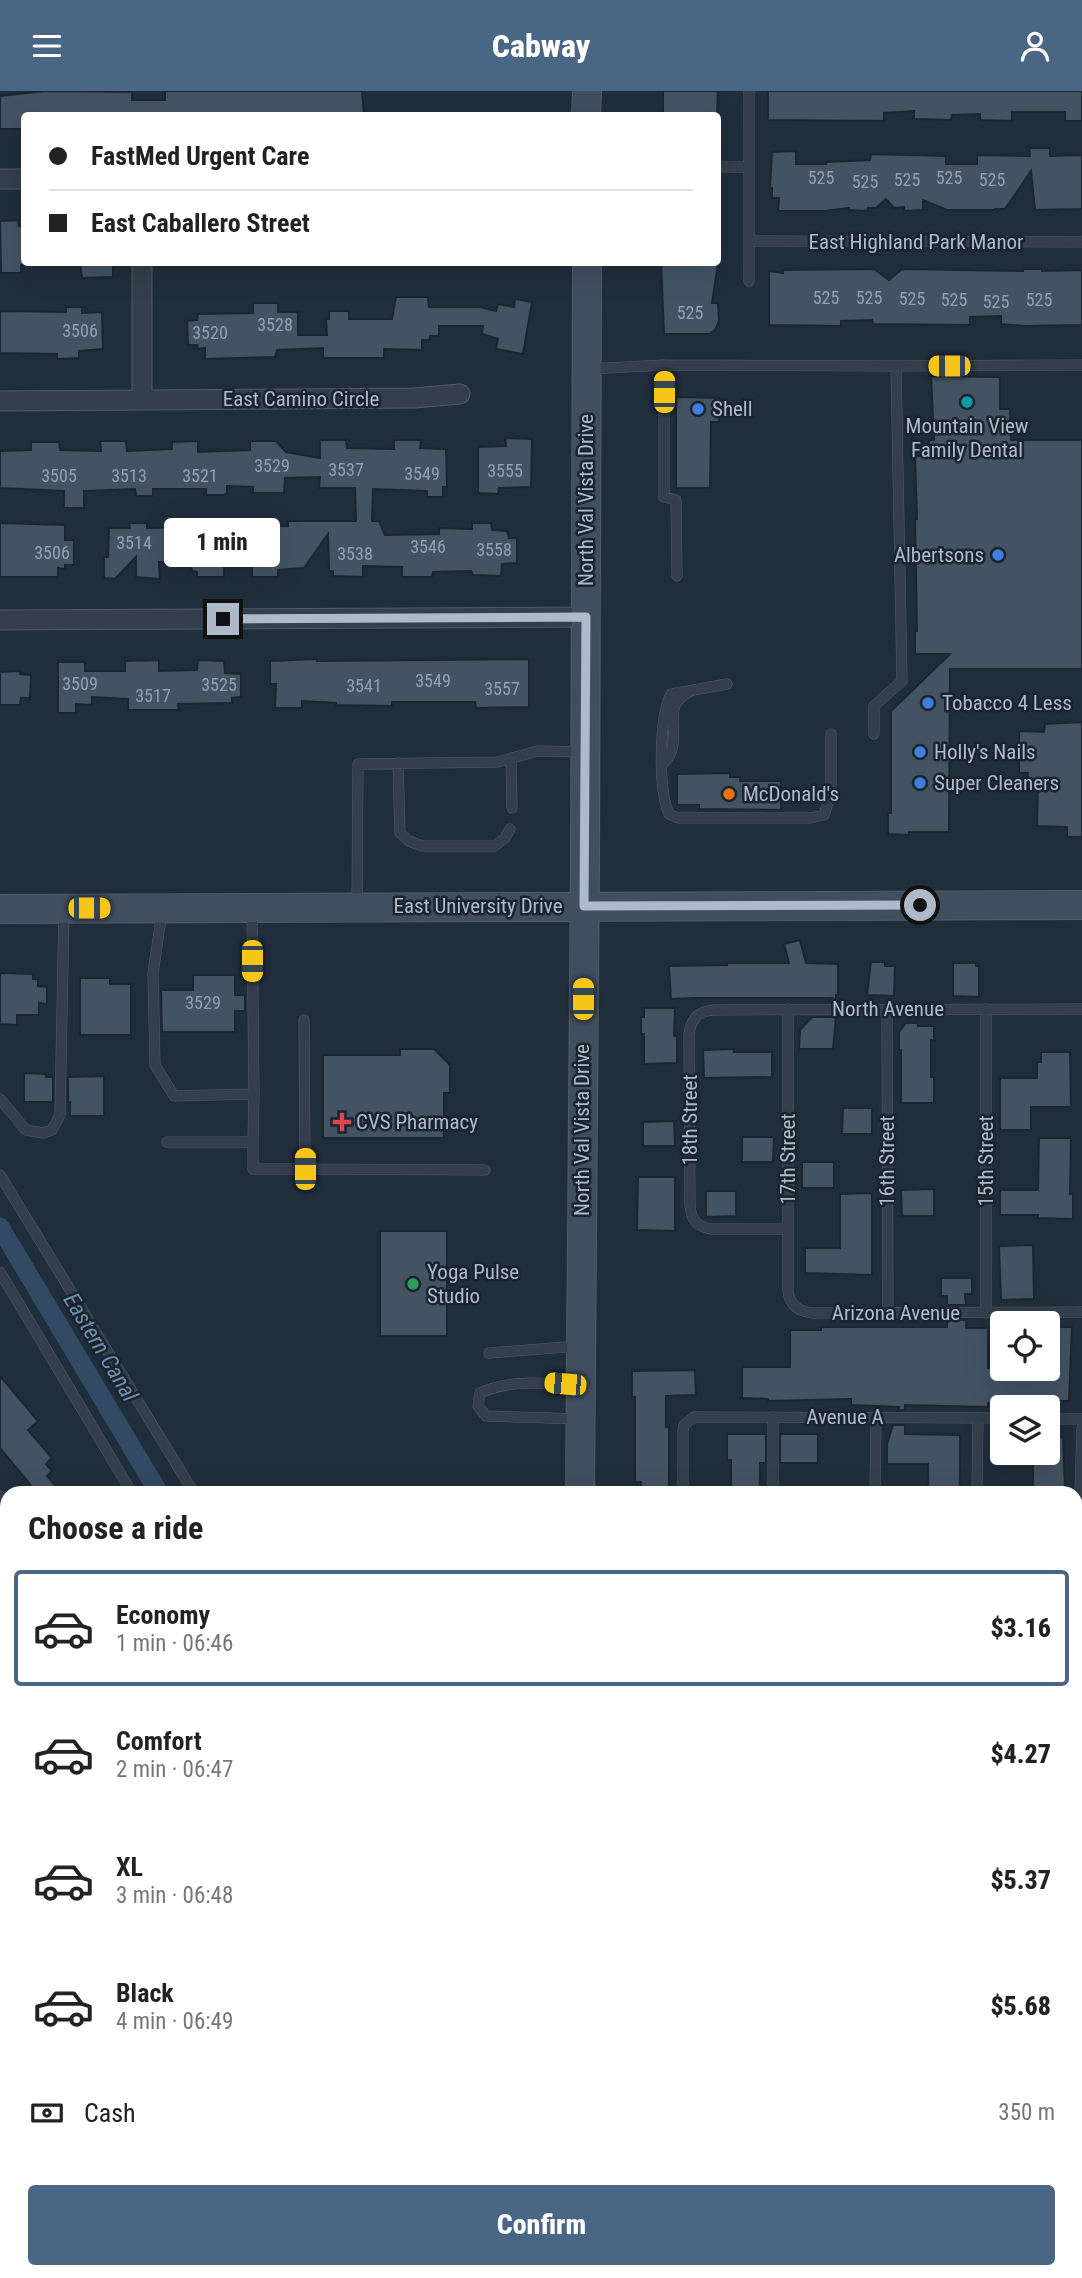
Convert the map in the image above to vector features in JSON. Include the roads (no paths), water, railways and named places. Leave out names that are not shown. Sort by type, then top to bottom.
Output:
[{"type":"main road","points":[[586,112],[587,91]]},
{"type":"main road","name":"North Val Vista Drive","points":[[580,1486],[587,266]]},
{"type":"main road","name":"East University Drive","points":[[0,909],[1082,905]]},
{"type":"street","points":[[0,179],[21,179]]},
{"type":"street","points":[[142,266],[142,400]]},
{"type":"street","name":"East Camino Circle","points":[[0,401],[414,398],[460,394]]},
{"type":"street","points":[[0,620],[586,617]]},
{"type":"lane","points":[[749,91],[749,281]]},
{"type":"lane","points":[[721,167],[748,167]]},
{"type":"lane","name":"East Highland Park Manor","points":[[749,241],[1082,242]]},
{"type":"lane","points":[[587,369],[664,366],[1082,365]]},
{"type":"lane","points":[[664,366],[664,497],[676,500],[677,576]]},
{"type":"lane","points":[[874,734],[874,706],[902,681],[896,366]]},
{"type":"lane","points":[[727,684],[696,689],[680,697],[674,706],[672,753],[663,764],[663,800],[669,814],[678,818],[811,818],[824,815],[831,794],[831,734]]},
{"type":"lane","points":[[357,906],[358,764],[498,762],[537,751],[586,752]]},
{"type":"lane","points":[[512,758],[512,808]]},
{"type":"lane","points":[[398,763],[400,834],[409,841],[422,846],[495,846],[505,838],[510,829]]},
{"type":"lane","points":[[163,908],[153,973],[155,1065],[174,1096],[254,1094]]},
{"type":"lane","points":[[251,908],[253,1169],[485,1170]]},
{"type":"lane","points":[[0,1099],[26,1131],[52,1131],[60,1115],[64,909]]},
{"type":"lane","name":"17th Street","points":[[788,1009],[788,1291],[795,1308]]},
{"type":"lane","name":"16th Street","points":[[887,1009],[888,1313]]},
{"type":"lane","name":"15th Street","points":[[986,1009],[986,1313]]},
{"type":"lane","name":"North Avenue","points":[[695,1016],[714,1010],[1082,1009]]},
{"type":"lane","name":"18th Street","points":[[695,1016],[689,1034],[690,1205],[695,1224],[711,1229],[788,1229]]},
{"type":"lane","points":[[304,1020],[305,1169]]},
{"type":"lane","points":[[167,1142],[253,1142]]},
{"type":"lane","points":[[0,1175],[190,1486]]},
{"type":"lane","points":[[0,1272],[128,1486]]},
{"type":"lane","name":"Arizona Avenue","points":[[795,1308],[812,1313],[1082,1312]]},
{"type":"lane","points":[[489,1353],[581,1346]]},
{"type":"lane","points":[[580,1419],[486,1416],[478,1406],[480,1393],[496,1386],[522,1383],[581,1386]]},
{"type":"lane","name":"Avenue A","points":[[683,1486],[683,1431],[688,1420],[700,1416],[990,1418]]},
{"type":"lane","points":[[773,1417],[773,1486]]},
{"type":"lane","points":[[875,1486],[876,1417]]},
{"type":"lane","points":[[977,1486],[978,1418]]},
{"type":"lane","points":[[1060,1419],[1082,1419]]},
{"type":"lane","points":[[1081,1486],[1082,1428]]},
{"type":"waterway","name":"Eastern Canal","points":[[0,1227],[155,1486]]},
{"type":"place","name":"Mountain View Family Dental","points":[[967,402]]},
{"type":"place","name":"Shell","points":[[698,409]]},
{"type":"place","name":"Albertsons","points":[[998,555]]},
{"type":"place","name":"Tobacco 4 Less","points":[[928,703]]},
{"type":"place","name":"Holly's Nails","points":[[920,752]]},
{"type":"place","name":"Super Cleaners","points":[[920,783]]},
{"type":"place","name":"McDonald's","points":[[729,794]]},
{"type":"place","name":"CVS Pharmacy","points":[[342,1122]]},
{"type":"place","name":"Yoga Pulse Studio","points":[[413,1284]]}]
